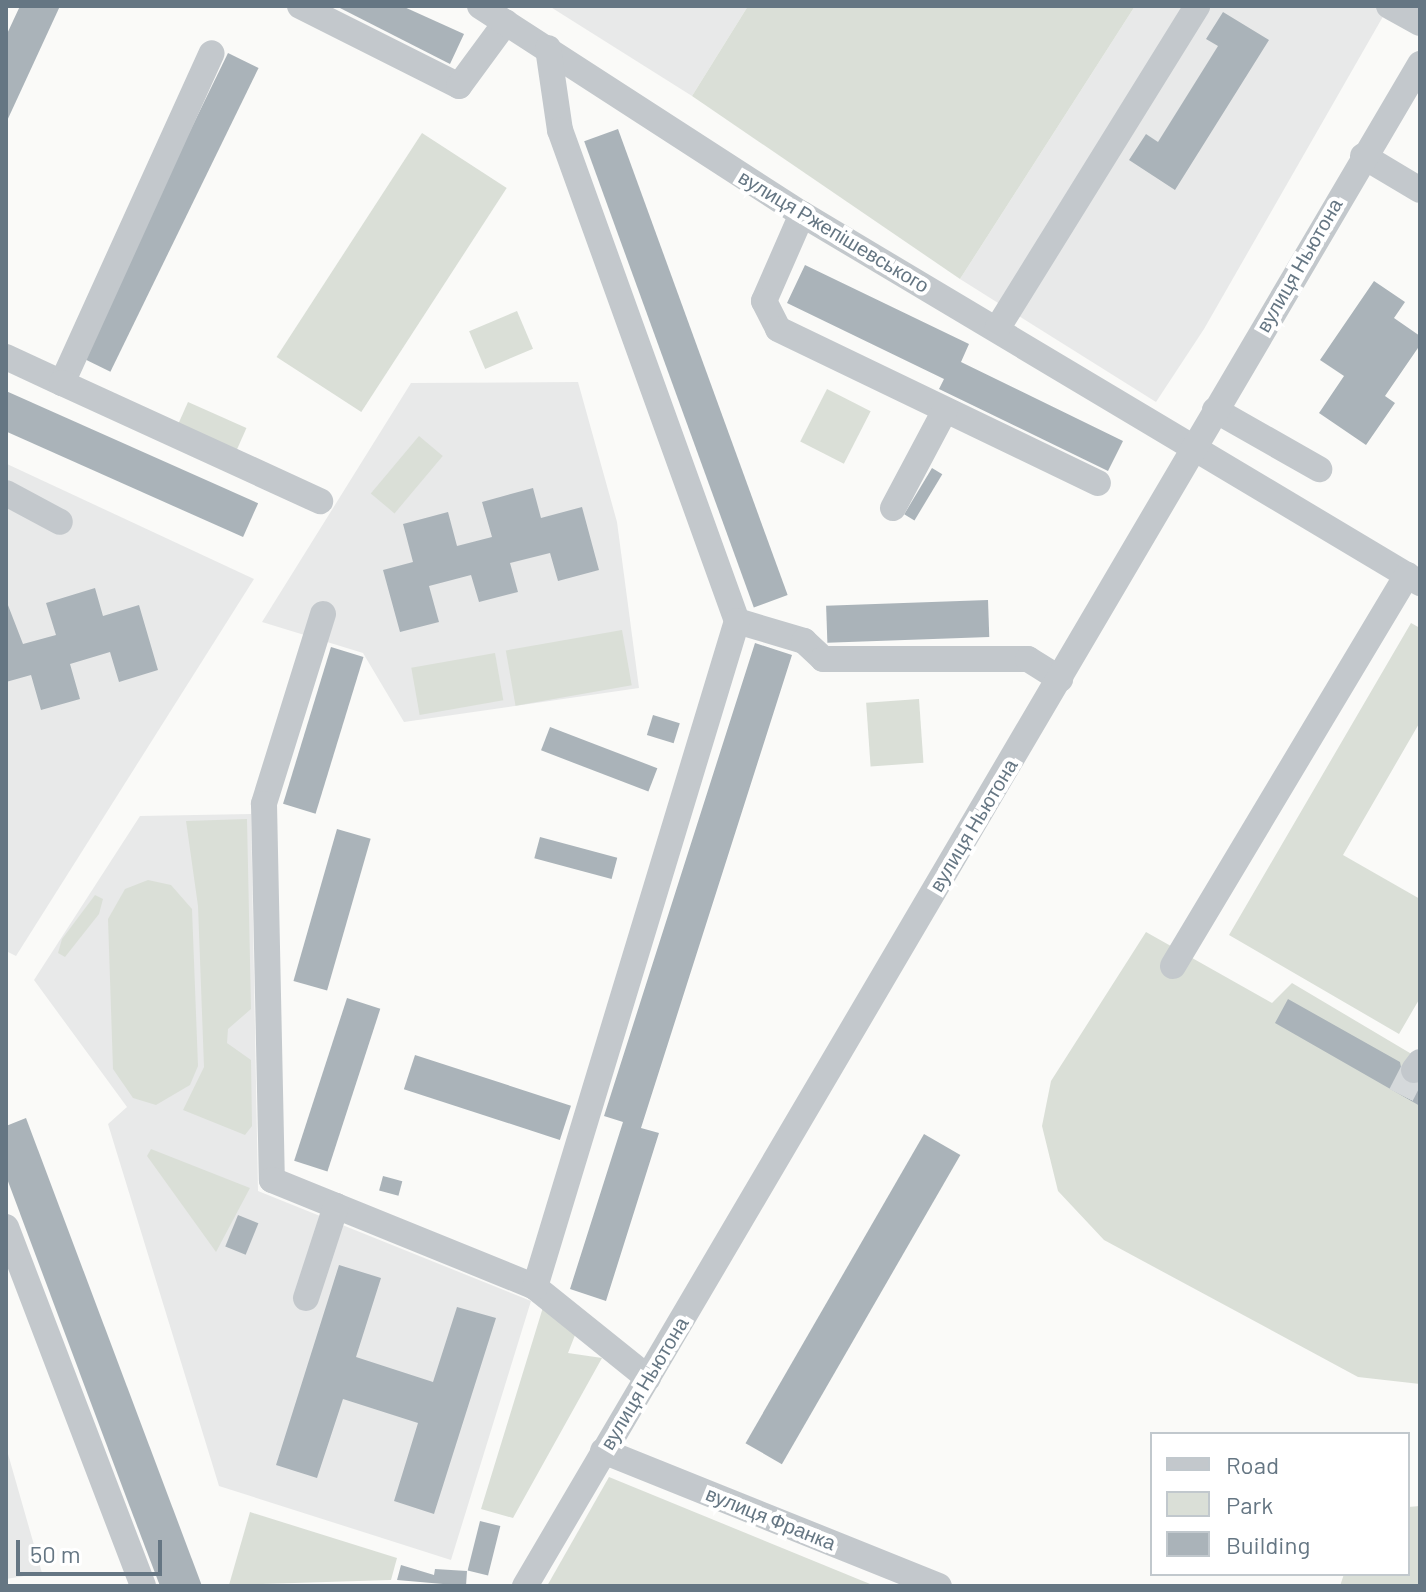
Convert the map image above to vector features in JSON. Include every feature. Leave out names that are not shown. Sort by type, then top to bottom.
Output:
[{"type":"street","points":[[300,6],[459,86],[506,22]]},
{"type":"street","name":"вулиця Ржепішевського","points":[[480,6],[802,214],[997,329],[1190,450],[1414,579]]},
{"type":"street","points":[[997,329],[1197,6]]},
{"type":"street","points":[[1389,6],[1420,23]]},
{"type":"street","points":[[535,1287],[737,621],[560,130],[548,48]]},
{"type":"street","points":[[62,383],[212,53]]},
{"type":"street","name":"вулиця Ньютона","points":[[525,1586],[1060,679],[1190,450],[1420,64]]},
{"type":"street","points":[[1363,156],[1420,190]]},
{"type":"street","points":[[802,214],[764,301],[778,329],[837,367],[1098,483]]},
{"type":"street","points":[[6,357],[320,501]]},
{"type":"street","points":[[893,508],[928,408]]},
{"type":"street","points":[[1215,410],[1319,469]]},
{"type":"street","points":[[6,493],[60,522]]},
{"type":"street","points":[[1173,966],[1414,579]]},
{"type":"street","points":[[323,614],[264,804],[272,1180],[535,1287],[648,1378]]},
{"type":"street","points":[[737,621],[804,641],[823,659],[1028,659],[1060,679]]},
{"type":"street","points":[[306,1298],[336,1206]]},
{"type":"street","points":[[6,1227],[143,1586]]},
{"type":"street","name":"вулиця Франка","points":[[603,1451],[939,1586]]},
{"type":"shaded area","points":[[549,6],[748,6],[692,96]]},
{"type":"shaded area","points":[[1135,6],[1389,6],[1204,329],[1156,402],[960,279]]},
{"type":"shaded area","points":[[578,382],[617,522],[639,688],[404,722],[363,653],[262,622],[411,383]]},
{"type":"shaded area","points":[[7,464],[254,579],[16,956],[6,951]]},
{"type":"shaded area","points":[[251,814],[258,1191],[531,1301],[451,1560],[219,1486],[108,1124],[127,1107],[34,980],[140,816]]},
{"type":"shaded area","points":[[6,1447],[42,1573],[6,1579]]},
{"type":"green space","points":[[748,6],[1135,6],[960,279],[692,96]]},
{"type":"green space","points":[[422,133],[507,188],[361,412],[277,357]]},
{"type":"green space","points":[[517,311],[533,349],[485,369],[469,331]]},
{"type":"green space","points":[[827,389],[871,411],[844,464],[800,442]]},
{"type":"green space","points":[[188,402],[246,428],[235,453],[177,427]]},
{"type":"green space","points":[[419,436],[443,456],[395,513],[371,493]]},
{"type":"green space","points":[[1411,623],[1420,628],[1420,722],[1343,855],[1420,899],[1420,998],[1399,1034],[1229,935]]},
{"type":"green space","points":[[622,630],[632,685],[516,706],[506,650]]},
{"type":"green space","points":[[495,653],[503,700],[420,715],[411,668]]},
{"type":"green space","points":[[919,699],[923,763],[871,767],[866,703]]},
{"type":"green space","points":[[247,819],[251,1009],[228,1029],[227,1043],[251,1060],[252,1126],[245,1135],[183,1110],[204,1067],[198,906],[186,821]]},
{"type":"green space","points":[[148,880],[171,885],[192,909],[198,1066],[190,1085],[156,1105],[133,1098],[113,1069],[108,919],[125,889]]},
{"type":"green space","points":[[95,895],[103,899],[99,914],[65,957],[58,953],[62,939]]},
{"type":"green space","points":[[1146,932],[1272,1003],[1292,983],[1420,1059],[1420,1384],[1358,1377],[1104,1240],[1058,1191],[1042,1126],[1051,1081]]},
{"type":"green space","points":[[151,1149],[250,1188],[216,1252],[147,1156]]},
{"type":"green space","points":[[544,1304],[577,1330],[568,1353],[602,1358],[513,1518],[481,1509]]},
{"type":"green space","points":[[609,1477],[875,1586],[547,1586]]},
{"type":"green space","points":[[1420,1506],[1420,1586],[1340,1586],[1343,1576],[1410,1576],[1410,1507]]},
{"type":"green space","points":[[250,1512],[397,1558],[391,1580],[229,1585]]},
{"type":"building","points":[[20,6],[60,6],[6,123],[6,36]]},
{"type":"building","points":[[336,6],[402,6],[464,34],[450,64]]},
{"type":"building","points":[[1223,12],[1269,40],[1175,190],[1129,160],[1146,134],[1158,142],[1218,46],[1206,39]]},
{"type":"building","points":[[228,53],[259,68],[110,372],[80,357]]},
{"type":"building","points":[[618,129],[788,595],[754,607],[584,141]]},
{"type":"building","points":[[805,265],[969,344],[961,362],[1123,441],[1108,471],[939,389],[944,379],[787,303]]},
{"type":"building","points":[[1374,281],[1405,302],[1394,318],[1420,336],[1420,345],[1385,396],[1395,403],[1366,445],[1319,413],[1344,376],[1320,360]]},
{"type":"building","points":[[6,391],[258,503],[243,537],[6,432]]},
{"type":"building","points":[[932,468],[942,474],[914,520],[904,514]]},
{"type":"building","points":[[533,488],[541,518],[582,507],[599,570],[558,581],[550,553],[510,563],[518,592],[479,602],[471,575],[429,586],[439,622],[400,632],[383,570],[413,562],[403,524],[448,512],[457,546],[492,537],[482,502]]},
{"type":"building","points":[[95,588],[103,616],[139,605],[158,670],[119,682],[110,652],[70,664],[80,699],[41,710],[31,675],[6,682],[6,600],[23,644],[56,635],[46,603]]},
{"type":"building","points":[[988,600],[989,637],[827,643],[826,606]]},
{"type":"building","points":[[755,643],[792,655],[641,1128],[659,1133],[606,1301],[570,1289],[623,1122],[604,1116]]},
{"type":"building","points":[[331,647],[364,657],[316,814],[283,804]]},
{"type":"building","points":[[653,715],[680,723],[674,743],[647,735]]},
{"type":"building","points":[[550,727],[657,768],[648,792],[541,750]]},
{"type":"building","points":[[337,829],[371,839],[327,991],[293,981]]},
{"type":"building","points":[[540,837],[617,858],[612,879],[534,858]]},
{"type":"building","points":[[347,998],[380,1009],[327,1171],[294,1161]]},
{"type":"building","points":[[1288,999],[1400,1062],[1404,1082],[1420,1085],[1420,1106],[1275,1023]]},
{"type":"building","points":[[415,1055],[571,1106],[560,1140],[404,1089]]},
{"type":"building","points":[[26,1118],[202,1586],[160,1586],[128,1502],[6,1176],[6,1126]]},
{"type":"building","points":[[924,1134],[960,1155],[782,1464],[746,1443]]},
{"type":"building","points":[[383,1176],[402,1181],[398,1196],[379,1190]]},
{"type":"building","points":[[238,1215],[258,1223],[246,1255],[225,1247]]},
{"type":"building","points":[[339,1265],[381,1278],[356,1357],[433,1382],[457,1307],[496,1318],[434,1514],[394,1501],[418,1423],[343,1399],[317,1478],[276,1465]]},
{"type":"building","points":[[480,1521],[500,1526],[488,1576],[468,1570]]},
{"type":"building","points":[[401,1565],[434,1575],[435,1569],[467,1571],[466,1586],[397,1580]]},
{"type":"tunnel","points":[[1401,1095],[1414,1070]]}]
